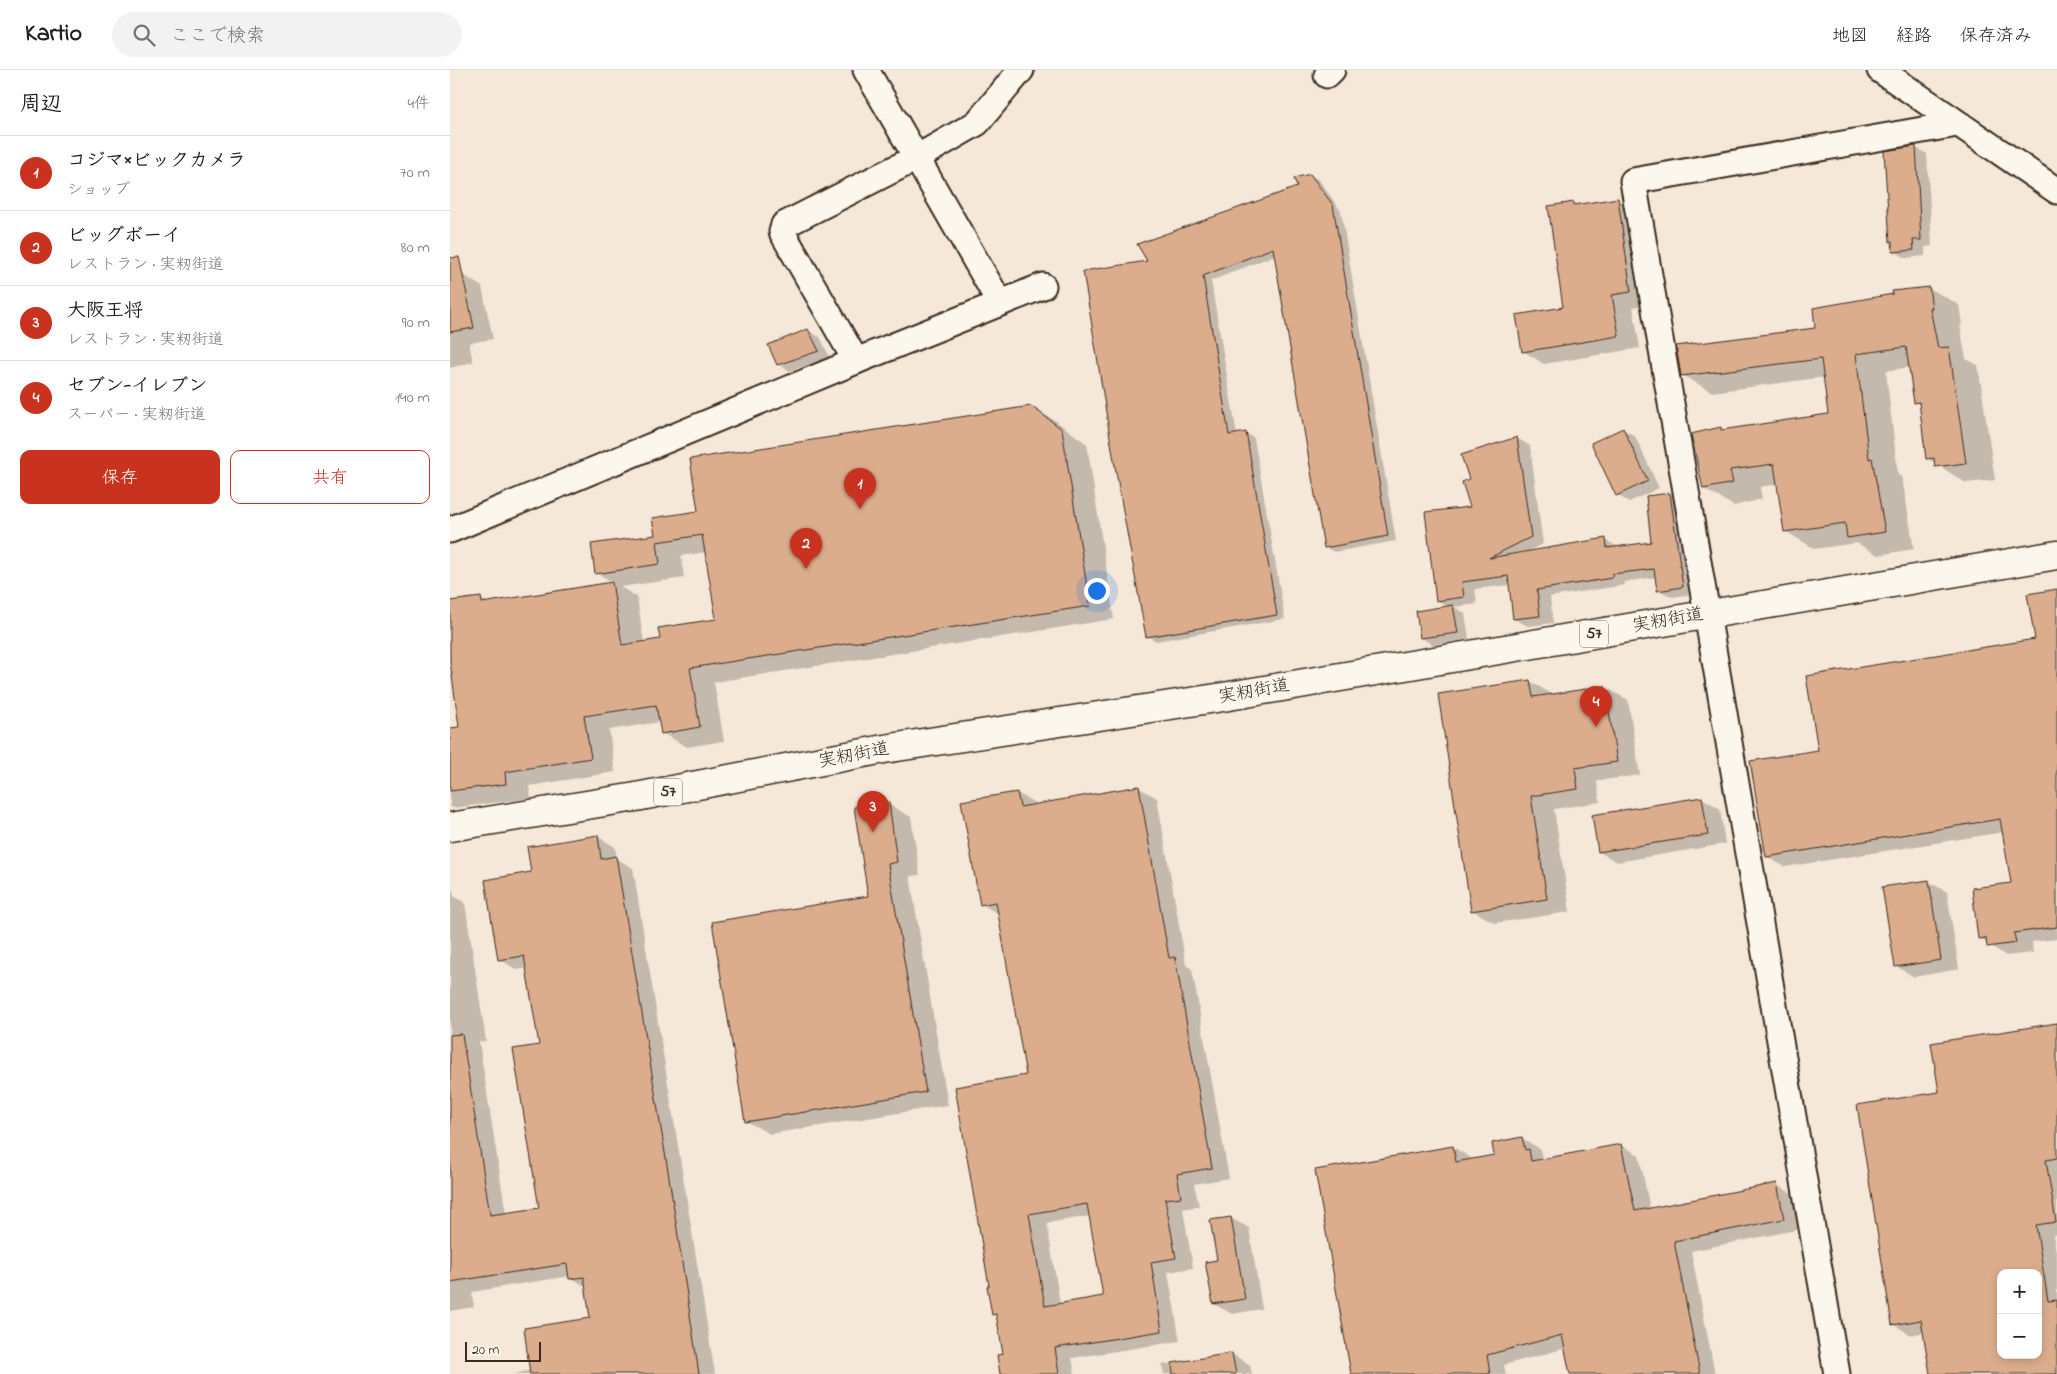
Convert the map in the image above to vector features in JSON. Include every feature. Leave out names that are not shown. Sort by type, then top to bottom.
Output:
[{"type":"main road","name":"実籾街道","points":[[450,827],[636,798],[884,749],[1223,697],[2057,555]]},
{"type":"street","points":[[866,70],[918,157],[1000,303]]},
{"type":"street","points":[[856,361],[782,232],[784,225],[918,157],[977,123],[1021,70]]},
{"type":"street","points":[[1880,70],[2057,190]]},
{"type":"street","points":[[1837,1374],[1632,181],[1957,124]]},
{"type":"street","points":[[450,530],[856,361],[1042,286]]},
{"type":"building","points":[[1916,146],[1921,240],[1913,240],[1914,250],[1893,252],[1892,241],[1890,242],[1884,151]]},
{"type":"building","points":[[1310,174],[1333,205],[1388,536],[1324,548],[1273,248],[1203,276],[1229,435],[1246,432],[1277,615],[1146,637],[1113,455],[1083,271],[1147,261],[1137,244],[1297,187],[1294,178]]},
{"type":"building","points":[[1618,198],[1631,292],[1612,295],[1619,336],[1522,352],[1516,315],[1563,307],[1548,206],[1574,202],[1574,205]]},
{"type":"building","points":[[459,257],[474,328],[450,332],[450,258]]},
{"type":"building","points":[[1929,287],[1932,308],[1930,308],[1938,348],[1949,347],[1966,463],[1935,467],[1934,458],[1926,459],[1919,402],[1914,403],[1906,347],[1856,354],[1869,459],[1872,458],[1885,532],[1847,538],[1845,523],[1784,532],[1774,464],[1730,470],[1733,483],[1703,489],[1691,434],[1721,427],[1721,430],[1828,414],[1821,359],[1681,376],[1676,346],[1815,328],[1813,308],[1893,294],[1892,291]]},
{"type":"building","points":[[808,329],[819,351],[777,365],[768,345]]},
{"type":"building","points":[[1031,406],[1062,429],[1090,606],[690,668],[700,727],[661,734],[656,705],[584,716],[591,758],[505,772],[506,784],[450,791],[450,728],[459,727],[450,661],[450,601],[481,597],[482,603],[612,582],[622,645],[660,639],[658,628],[716,619],[702,535],[657,542],[660,564],[595,574],[591,544],[655,535],[652,518],[698,511],[690,459]]},
{"type":"building","points":[[1623,428],[1648,481],[1616,496],[1591,443]]},
{"type":"building","points":[[1517,437],[1531,537],[1489,558],[1606,538],[1607,548],[1651,542],[1646,496],[1670,493],[1683,587],[1657,591],[1654,569],[1612,574],[1612,578],[1537,590],[1540,616],[1513,619],[1508,576],[1462,582],[1464,597],[1436,601],[1425,512],[1470,507],[1462,482],[1469,479],[1461,455]]},
{"type":"building","points":[[2057,589],[2057,927],[2014,933],[2016,943],[1987,947],[1986,938],[1978,939],[1972,888],[2011,883],[2000,819],[1766,857],[1750,761],[1818,750],[1806,676],[2035,639],[2027,594]]},
{"type":"building","points":[[1453,605],[1458,633],[1420,638],[1416,611]]},
{"type":"building","points":[[1530,680],[1533,697],[1605,686],[1617,762],[1575,768],[1578,789],[1531,796],[1547,899],[1471,911],[1438,694]]},
{"type":"building","points":[[1139,786],[1169,958],[1175,957],[1212,1168],[1177,1174],[1181,1197],[1165,1199],[1176,1258],[1151,1262],[1162,1331],[1055,1348],[1059,1374],[1000,1374],[997,1355],[1003,1354],[996,1314],[992,1315],[987,1286],[989,1286],[955,1087],[1026,1075],[996,902],[980,905],[961,801],[1017,792],[1020,807]],"holes":[[[1087,1204],[1103,1296],[1045,1306],[1029,1214]]]},
{"type":"building","points":[[1702,797],[1708,835],[1598,852],[1592,815]]},
{"type":"building","points":[[889,802],[897,862],[888,864],[926,1092],[745,1122],[712,922],[868,896],[854,807]]},
{"type":"building","points":[[598,835],[601,859],[616,856],[669,1177],[699,1374],[530,1374],[524,1328],[590,1318],[584,1277],[569,1279],[567,1264],[450,1282],[450,1035],[462,1034],[490,1215],[539,1208],[513,1049],[539,1045],[524,956],[498,960],[485,880],[531,872],[527,847]]},
{"type":"building","points":[[1929,880],[1941,960],[1895,967],[1882,887]]},
{"type":"building","points":[[2057,1023],[2057,1158],[2046,1160],[2056,1222],[2036,1225],[2048,1301],[2057,1300],[2057,1374],[1930,1374],[1921,1320],[1892,1325],[1857,1105],[1939,1092],[1931,1043]]},
{"type":"building","points":[[1522,1137],[1525,1150],[1529,1149],[1531,1161],[1621,1144],[1635,1211],[1777,1183],[1784,1219],[1674,1241],[1700,1374],[1570,1374],[1562,1335],[1487,1355],[1490,1374],[1351,1374],[1315,1170],[1453,1146],[1456,1162],[1494,1155],[1492,1143]]},
{"type":"building","points":[[1231,1217],[1245,1299],[1213,1304],[1205,1262],[1217,1260],[1210,1220]]},
{"type":"building","points":[[1232,1353],[1236,1374],[1173,1374],[1172,1363]]},
{"type":"place","name":"コジマ×ビックカメラ","points":[[860,509]]},
{"type":"place","name":"ビッグボーイ","points":[[806,569]]},
{"type":"place","name":"セブン-イレブン","points":[[1596,727]]},
{"type":"place","name":"大阪王将","points":[[873,832]]}]
